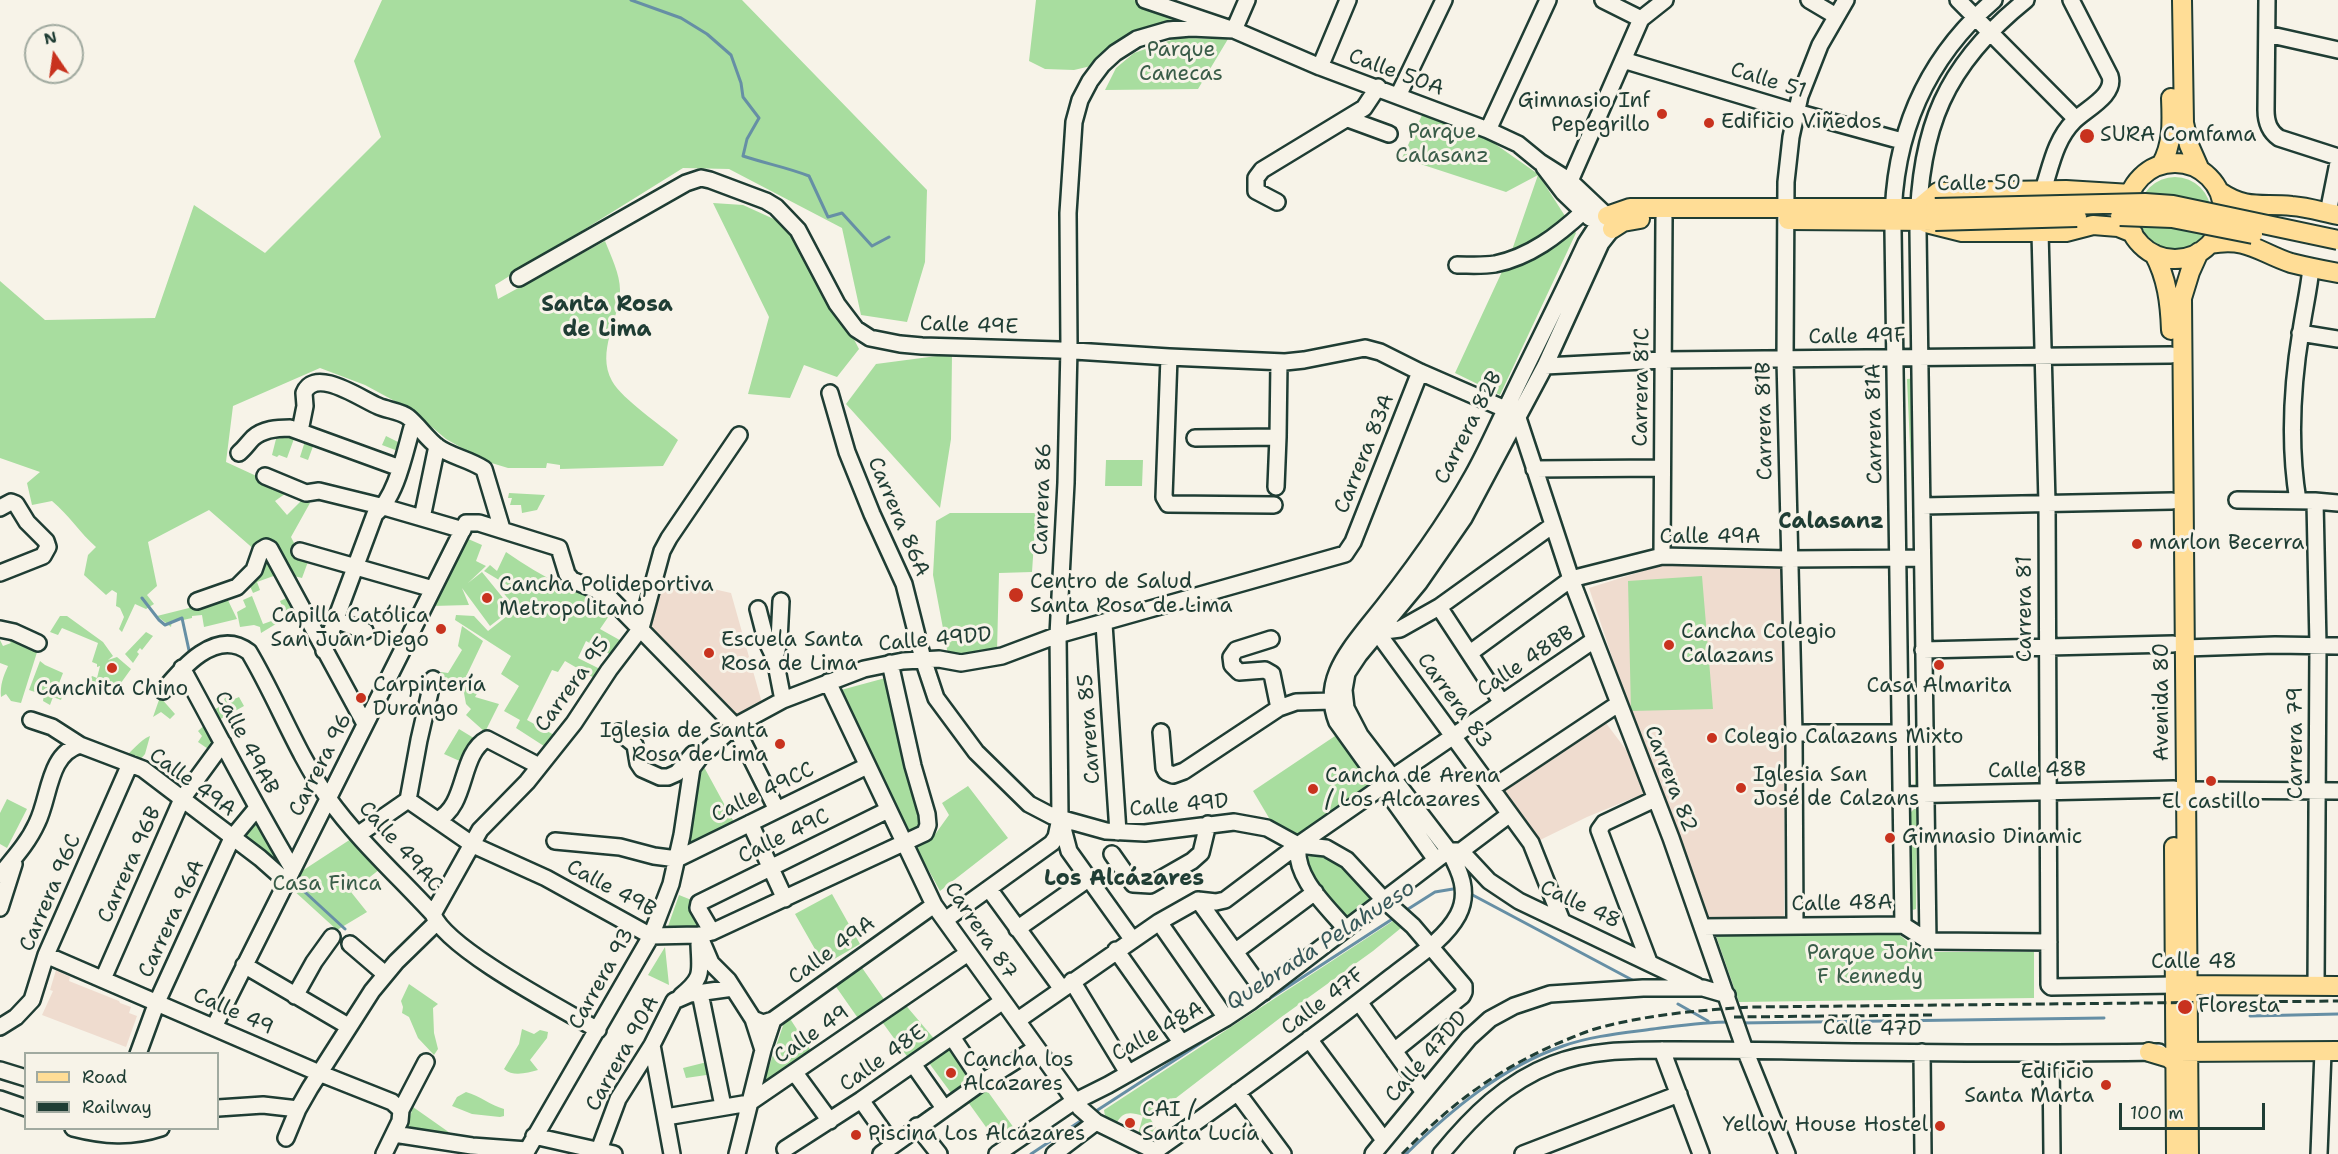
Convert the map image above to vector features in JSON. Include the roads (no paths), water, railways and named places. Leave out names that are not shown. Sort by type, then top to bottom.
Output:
[{"type":"main road","points":[[2161,165],[2166,156],[2172,128],[2171,0]]},
{"type":"main road","points":[[2182,0],[2184,123],[2189,145],[2200,170],[2215,184],[2222,201],[2223,220],[2216,237],[2204,248]]},
{"type":"main road","points":[[2200,170],[2181,164],[2161,165],[2142,176],[2130,194],[2127,207],[2128,220],[2133,233],[2145,249],[2154,254],[2177,259],[2224,242],[2241,242],[2291,262],[2338,273]]},
{"type":"main road","points":[[2130,194],[2043,190],[1938,192],[1927,214],[1962,232],[2066,232],[2099,225],[2118,227],[2133,233]]},
{"type":"main road","points":[[2220,192],[2234,202],[2247,206],[2293,206],[2333,214]]},
{"type":"main road","name":"Calle 50","points":[[1927,214],[2154,204],[2199,209],[2338,240]]},
{"type":"main road","name":"Calle 50","points":[[1605,217],[1630,208],[1785,214]]},
{"type":"main road","name":"Calle 50","points":[[1605,217],[1632,219],[1785,214],[2144,216],[2198,222],[2338,252]]},
{"type":"main road","name":"Avenida 80","points":[[2176,1154],[2181,985],[2179,646],[2182,298],[2187,279],[2204,248]]},
{"type":"main road","name":"Avenida 80","points":[[2154,254],[2168,291],[2172,501],[2179,646]]},
{"type":"main road","name":"Calle 48","points":[[2181,985],[2338,986]]},
{"type":"main road","points":[[2149,1052],[2169,1058],[2179,1055],[2330,1052]]},
{"type":"main road","name":"Avenida 80","points":[[2179,1055],[2189,1154]]},
{"type":"street","name":"Calle 50A","points":[[1144,0],[1234,30],[1320,67],[1378,87],[1518,144],[1540,162],[1570,181],[1605,217]]},
{"type":"street","points":[[1234,30],[1247,0]]},
{"type":"street","points":[[1320,67],[1348,0]]},
{"type":"street","points":[[1398,96],[1444,0]]},
{"type":"street","points":[[1488,130],[1548,0]]},
{"type":"street","points":[[1604,0],[1641,20]]},
{"type":"street","points":[[1570,181],[1641,20],[1665,0]]},
{"type":"street","points":[[1809,0],[1836,15]]},
{"type":"street","name":"Carrera 81B","points":[[1795,926],[1794,733],[1788,559],[1785,359],[1787,166],[1796,112],[1820,45],[1846,0]]},
{"type":"street","points":[[1958,0],[2076,119]]},
{"type":"street","name":"Carrera 81A","points":[[1903,925],[1894,357],[1893,214],[1896,169],[1902,141],[1931,75],[1954,40],[1975,16],[1994,0]]},
{"type":"street","points":[[2026,0],[1990,32],[1957,74],[1937,112],[1924,153],[1927,214],[1920,357],[1928,941],[2049,942]]},
{"type":"street","points":[[2043,190],[2057,146],[2069,126],[2108,92],[2111,80],[2071,0]]},
{"type":"street","points":[[2267,0],[2266,118],[2273,134],[2338,157]]},
{"type":"street","name":"Calle 50A","points":[[1115,53],[1137,39],[1168,30],[1191,28],[1234,30]]},
{"type":"street","points":[[2267,34],[2338,50]]},
{"type":"street","name":"Carrera 86","points":[[1115,53],[1090,81],[1080,100],[1074,122],[1068,213],[1066,483],[1058,635],[1060,817],[1068,849],[1132,939]]},
{"type":"street","name":"Calle 51","points":[[1623,60],[1902,141]]},
{"type":"street","points":[[1277,202],[1256,191],[1256,178],[1262,170],[1364,108],[1378,87]]},
{"type":"street","points":[[1348,119],[1389,134]]},
{"type":"street","name":"Calle 50A","points":[[1540,162],[1563,192],[1605,217]]},
{"type":"street","points":[[2333,214],[2338,163]]},
{"type":"street","name":"Calle 49E","points":[[519,278],[686,183],[701,178],[766,201],[784,214],[802,236],[848,321],[861,334],[891,343],[1279,362],[1304,360],[1365,348],[1380,352],[1512,413]]},
{"type":"street","points":[[1457,265],[1492,264],[1539,247],[1555,237],[1605,217]]},
{"type":"street","name":"Carrera 82B","points":[[1332,701],[1335,675],[1349,648],[1378,614],[1444,522],[1512,413],[1545,366],[1601,243],[1605,217]]},
{"type":"street","name":"Carrera 82B","points":[[1377,632],[1419,583],[1456,529],[1512,413],[1586,243],[1605,217]]},
{"type":"street","name":"Carrera 81C","points":[[1662,556],[1665,218]]},
{"type":"street","name":"Carrera 81","points":[[2040,232],[2047,503],[2050,986]]},
{"type":"street","points":[[2298,501],[2294,474],[2293,420],[2300,333],[2311,268]]},
{"type":"street","points":[[2300,333],[2338,339]]},
{"type":"street","name":"Calle 49F","points":[[1545,366],[1663,360],[2171,355]]},
{"type":"street","points":[[1169,357],[1164,497],[1168,504],[1274,505]]},
{"type":"street","points":[[1276,487],[1279,362]]},
{"type":"street","name":"Carrera 83A","points":[[1349,550],[1420,372]]},
{"type":"street","points":[[300,431],[306,387],[320,382],[332,384],[374,405],[404,415],[437,446],[467,458],[484,469],[502,530]]},
{"type":"street","name":"Carrera 86A","points":[[830,393],[847,452],[904,584],[923,659],[936,698],[976,752],[1029,804],[1047,814],[1060,817]]},
{"type":"street","name":"Carrera 82","points":[[1512,413],[1571,579],[1718,969],[1745,1050],[1787,1154]]},
{"type":"street","points":[[324,651],[375,514],[384,507],[400,468],[413,424]]},
{"type":"street","points":[[239,453],[261,433],[282,428],[300,431],[400,468]]},
{"type":"street","name":"Carrera 95","points":[[285,1138],[298,1109],[348,1026],[385,974],[435,918],[480,830],[527,782],[574,723],[609,670],[641,628],[662,551],[739,435]]},
{"type":"street","points":[[1195,438],[1278,437]]},
{"type":"street","points":[[422,518],[437,446]]},
{"type":"street","points":[[1534,470],[1662,468]]},
{"type":"street","points":[[265,476],[306,493],[319,490],[422,518],[465,526],[479,523],[559,548],[567,574],[572,580],[606,594],[735,726],[777,810]]},
{"type":"street","points":[[2237,500],[2338,503]]},
{"type":"street","points":[[1922,506],[2172,501]]},
{"type":"street","name":"Carrera 79","points":[[2314,501],[2318,645],[2316,986]]},
{"type":"street","points":[[0,508],[11,502],[16,504],[30,526],[41,535],[48,546],[43,556],[0,573]]},
{"type":"street","points":[[1436,860],[1354,725],[1346,708],[1344,695],[1347,673],[1377,632],[1400,629],[1439,607],[1553,525]]},
{"type":"street","name":"Carrera 96","points":[[214,1027],[465,526]]},
{"type":"street","points":[[196,601],[237,587],[254,570],[261,550],[266,547],[270,549],[365,724]]},
{"type":"street","name":"Calle 49DD","points":[[689,776],[695,762],[735,726],[783,700],[864,669],[923,659],[961,663],[1002,656],[1058,635],[1335,558],[1349,550]]},
{"type":"street","points":[[300,551],[433,589]]},
{"type":"street","name":"Calle 49A","points":[[1571,579],[1662,556],[1788,559],[1923,558]]},
{"type":"street","points":[[1470,653],[1571,579]]},
{"type":"street","points":[[774,659],[778,641],[781,601]]},
{"type":"street","points":[[1439,607],[1502,703]]},
{"type":"street","points":[[759,609],[783,700]]},
{"type":"street","points":[[335,620],[365,631]]},
{"type":"street","name":"Carrera 85","points":[[1104,624],[1118,832]]},
{"type":"street","points":[[0,629],[14,632],[38,643]]},
{"type":"street","name":"Carrera 83","points":[[1377,632],[1535,850],[1562,921]]},
{"type":"street","points":[[1271,639],[1236,650],[1230,660],[1239,672],[1264,670],[1272,674],[1279,708]]},
{"type":"street","name":"Calle 48BB","points":[[1018,1020],[1159,922],[1198,900],[1220,902],[1225,900],[1298,845],[1594,640]]},
{"type":"street","name":"Calle 49AC","points":[[182,668],[192,659],[212,648],[225,645],[244,648],[249,652],[328,798],[435,918],[449,937],[476,957],[598,1030]]},
{"type":"street","points":[[1923,650],[2047,647],[2338,646]]},
{"type":"street","name":"Calle 49B","points":[[408,800],[473,845],[546,878],[651,936],[705,934],[925,833],[928,820],[913,766],[890,663]]},
{"type":"street","points":[[163,691],[182,668]]},
{"type":"street","name":"Calle 49AB","points":[[182,668],[223,743],[289,875]]},
{"type":"street","points":[[359,834],[408,800],[433,679]]},
{"type":"street","name":"Carrera 87","points":[[828,682],[934,905],[1036,1048],[1085,1112],[1155,1153]]},
{"type":"street","points":[[1161,732],[1164,768],[1166,772],[1173,775],[1184,771],[1279,708],[1296,702],[1332,701],[1334,714],[1342,730],[1388,782],[1455,851]]},
{"type":"street","points":[[1492,788],[1618,704]]},
{"type":"street","name":"Calle 49A","points":[[32,720],[52,727],[80,745],[143,769],[232,838],[289,875]]},
{"type":"street","points":[[619,732],[635,745],[638,763],[642,769],[660,777],[668,777],[677,773],[697,749],[710,747]]},
{"type":"street","points":[[1794,733],[1900,733]]},
{"type":"street","points":[[437,820],[450,811],[477,749],[487,739],[538,766]]},
{"type":"street","name":"Carrera 96B","points":[[103,979],[182,799],[223,743]]},
{"type":"street","points":[[0,875],[26,843],[38,821],[61,757],[67,751],[80,745]]},
{"type":"street","name":"Carrera 96C","points":[[0,1027],[16,1017],[32,1000],[46,955],[130,764]]},
{"type":"street","name":"Calle 49CC","points":[[677,859],[867,766]]},
{"type":"street","name":"Carrera 93","points":[[526,1152],[651,936],[671,884],[677,859],[689,776]]},
{"type":"street","name":"Calle 48B","points":[[1900,795],[2180,790],[2338,790]]},
{"type":"street","points":[[1649,962],[1599,832],[1601,824],[1655,799]]},
{"type":"street","name":"Carrera 96A","points":[[138,1052],[157,1002],[232,838],[256,809]]},
{"type":"street","name":"Calle 49C","points":[[705,934],[698,908],[699,903],[888,810]]},
{"type":"street","name":"Calle 48A","points":[[997,1154],[1085,1112],[1128,1072],[1226,1018],[1346,929],[1387,903],[1436,860],[1455,851],[1509,814]]},
{"type":"street","points":[[945,920],[1055,840],[1060,817]]},
{"type":"street","name":"Calle 49D","points":[[1060,817],[1118,832],[1145,833],[1208,824],[1250,823],[1267,828],[1298,845]]},
{"type":"street","points":[[750,823],[785,899]]},
{"type":"street","points":[[1112,854],[1133,884],[1150,885],[1192,861],[1201,853],[1208,824]]},
{"type":"street","points":[[555,841],[620,847],[654,856],[677,859]]},
{"type":"street","points":[[1346,929],[1315,892],[1299,864],[1298,845],[1321,846],[1337,853],[1353,866],[1387,903],[1410,923],[1464,986],[1464,992],[1394,1051]]},
{"type":"street","name":"Calle 47F","points":[[1155,1153],[1359,1002],[1448,929],[1458,916],[1464,889],[1455,851]]},
{"type":"street","name":"Calle 48","points":[[1455,851],[1502,890],[1703,988]]},
{"type":"street","points":[[0,908],[17,855]]},
{"type":"street","points":[[1017,928],[1088,879]]},
{"type":"street","points":[[989,890],[1017,928],[1067,985],[1128,1072]]},
{"type":"street","points":[[1236,951],[1315,892]]},
{"type":"street","points":[[1198,900],[1264,992]]},
{"type":"street","name":"Calle 49A","points":[[773,1020],[934,905]]},
{"type":"street","points":[[1159,922],[1226,1018]]},
{"type":"street","name":"Calle 48A","points":[[1701,927],[1903,925],[1928,941]]},
{"type":"street","points":[[705,934],[711,963],[733,988],[753,1019],[763,1050]]},
{"type":"street","points":[[680,997],[698,980],[705,934]]},
{"type":"street","points":[[295,996],[314,962],[332,937]]},
{"type":"street","points":[[350,944],[385,974]]},
{"type":"street","points":[[1116,950],[1181,1042]]},
{"type":"street","name":"Calle 49","points":[[666,1117],[723,1106],[749,1104],[968,953]]},
{"type":"street","name":"Calle 49","points":[[46,955],[319,1073],[363,1089],[392,1102],[401,1110]]},
{"type":"street","points":[[244,965],[348,1026]]},
{"type":"street","points":[[1703,988],[1718,969]]},
{"type":"street","name":"Calle 48","points":[[2050,986],[2181,985]]},
{"type":"street","name":"Carrera 90A","points":[[599,1150],[618,1099],[652,1045],[671,1005],[680,997],[733,988]]},
{"type":"street","name":"Calle 47DD","points":[[1372,1154],[1423,1091],[1479,1028],[1502,1012],[1526,1000],[1550,994],[1643,988],[1703,988],[1728,1000]]},
{"type":"street","points":[[700,993],[723,1106]]},
{"type":"street","name":"Calle 48E","points":[[785,1149],[861,1100],[1003,1001]]},
{"type":"street","points":[[1359,1002],[1423,1091]]},
{"type":"street","points":[[753,1019],[763,1023],[773,1020]]},
{"type":"street","points":[[737,1154],[763,1050],[773,1020]]},
{"type":"street","points":[[952,1037],[982,1082]]},
{"type":"street","points":[[1309,1039],[1383,1140]]},
{"type":"street","points":[[652,1045],[672,1154]]},
{"type":"street","points":[[861,1100],[887,1149],[917,1126],[1036,1048]]},
{"type":"street","points":[[1662,1050],[1701,1154]]},
{"type":"street","name":"Calle 47D","points":[[1447,1151],[1496,1096],[1539,1070],[1571,1058],[1591,1054],[1662,1050],[2051,1054],[2149,1052]]},
{"type":"street","points":[[1922,1052],[1923,1154]]},
{"type":"street","points":[[2319,1154],[2330,1052]]},
{"type":"street","points":[[2051,1054],[2052,1154]]},
{"type":"street","points":[[384,1154],[400,1122],[401,1110],[426,1062]]},
{"type":"street","points":[[913,1064],[944,1108]]},
{"type":"street","points":[[0,1070],[24,1077]]},
{"type":"street","points":[[795,1073],[830,1121]]},
{"type":"street","points":[[1237,1092],[1283,1154]]},
{"type":"street","points":[[1523,1154],[1679,1094]]},
{"type":"street","points":[[0,1099],[24,1107]]},
{"type":"street","points":[[219,1108],[263,1105],[298,1109]]},
{"type":"street","points":[[1054,1154],[1085,1112]]},
{"type":"street","points":[[917,1126],[939,1154]]},
{"type":"street","points":[[81,1130],[129,1136],[155,1130]]},
{"type":"street","points":[[394,1134],[526,1152]]},
{"type":"street","points":[[534,1136],[614,1154]]},
{"type":"waterway","points":[[631,0],[681,18],[707,34],[731,55],[741,83],[743,97],[759,118],[747,139],[743,156],[809,176],[828,217],[842,213],[872,246],[889,237]]},
{"type":"waterway","points":[[142,598],[165,625],[182,618],[190,655]]},
{"type":"waterway","points":[[294,882],[345,929]]},
{"type":"waterway","name":"Quebrada Pelahueso","points":[[1405,911],[1435,892],[1459,888]]},
{"type":"waterway","name":"Quebrada Pelahueso","points":[[1467,892],[1636,982]]},
{"type":"waterway","name":"Quebrada Pelahueso","points":[[1093,1113],[1397,916]]},
{"type":"waterway","name":"Quebrada Pelahueso","points":[[1678,1004],[1708,1021]]},
{"type":"waterway","points":[[2250,1016],[2338,1014]]},
{"type":"waterway","points":[[1739,1023],[2104,1018]]},
{"type":"waterway","points":[[1406,1154],[1478,1091],[1519,1066],[1563,1046],[1607,1035],[1691,1024],[1730,1022]]},
{"type":"waterway","name":"Quebrada Pelahueso","points":[[1031,1154],[1085,1118]]},
{"type":"railway","points":[[1402,1154],[1455,1105],[1511,1067],[1586,1032],[1642,1018],[1752,1007],[2338,1001]]},
{"type":"railway","points":[[1734,1017],[1932,1015]]},
{"type":"place","name":"Gimnasio Inf Pepegrillo","points":[[1662,114]]},
{"type":"place","name":"Edificio Viñedos","points":[[1709,123]]},
{"type":"place","name":"SURA Comfama","points":[[2087,136]]},
{"type":"place","name":"marlon Becerra","points":[[2137,544]]},
{"type":"place","name":"Centro de Salud Santa Rosa de Lima","points":[[1016,595]]},
{"type":"place","name":"Cancha Polideportiva Metropolitano","points":[[487,598]]},
{"type":"place","name":"Capilla Católica San Juan Diego","points":[[441,629]]},
{"type":"place","name":"Cancha Colegio Calazans","points":[[1669,645]]},
{"type":"place","name":"Escuela Santa Rosa de Lima","points":[[709,653]]},
{"type":"place","name":"Casa Almarita","points":[[1939,665]]},
{"type":"place","name":"Canchita Chino","points":[[112,668]]},
{"type":"place","name":"Carpintería Durango","points":[[361,698]]},
{"type":"place","name":"Colegio Calazans Mixto","points":[[1712,738]]},
{"type":"place","name":"Iglesia de Santa Rosa de Lima","points":[[780,744]]},
{"type":"place","name":"El castillo","points":[[2211,781]]},
{"type":"place","name":"Iglesia San José de Calzans","points":[[1741,788]]},
{"type":"place","name":"Cancha de Arena / Los Alcazares","points":[[1313,789]]},
{"type":"place","name":"Gimnasio Dinamic","points":[[1890,838]]},
{"type":"place","name":"Floresta","points":[[2185,1007]]},
{"type":"place","name":"Cancha los Alcazares","points":[[951,1073]]},
{"type":"place","name":"Edificio Santa Marta","points":[[2106,1085]]},
{"type":"place","name":"CAI / Santa Lucía","points":[[1130,1123]]},
{"type":"place","name":"Yellow House Hostel","points":[[1940,1126]]},
{"type":"place","name":"Piscina Los Alcázares","points":[[856,1135]]},
{"type":"district","name":"Santa Rosa de Lima","points":[[607,318]]},
{"type":"district","name":"Calasanz","points":[[1831,522]]},
{"type":"district","name":"Los Alcázares","points":[[1124,879]]},
{"type":"park label","name":"Parque Canecas","points":[[1181,63]]},
{"type":"park label","name":"Parque Calasanz","points":[[1442,145]]},
{"type":"park label","name":"Casa Finca","points":[[327,885]]},
{"type":"park label","name":"Parque John F Kennedy","points":[[1870,966]]}]
